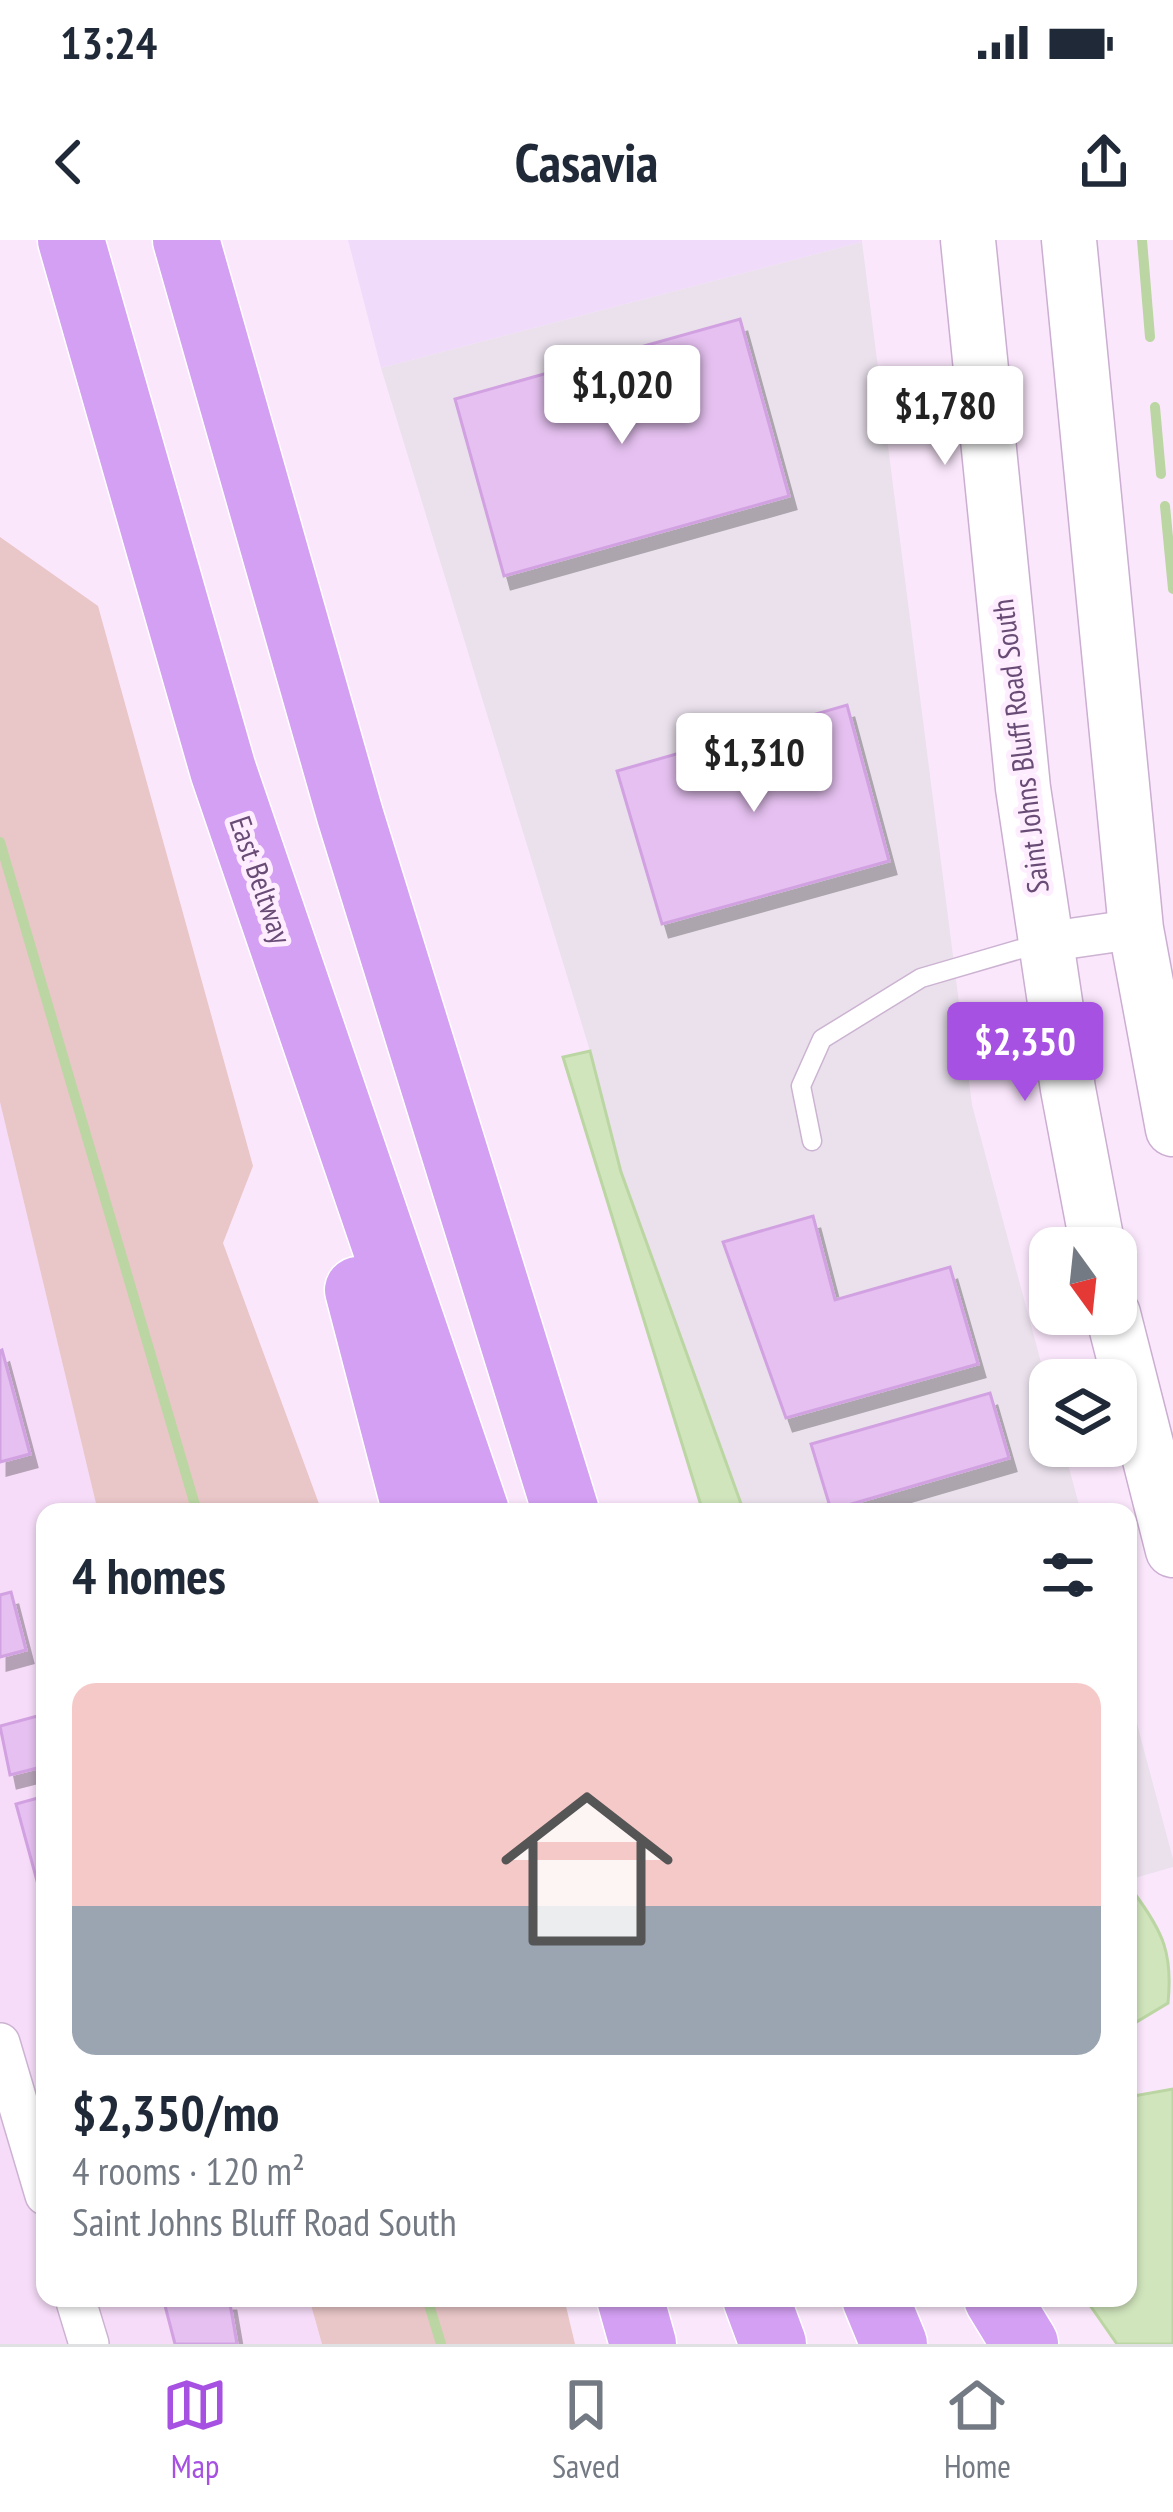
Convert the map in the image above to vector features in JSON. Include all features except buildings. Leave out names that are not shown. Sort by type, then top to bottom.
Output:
[{"type":"highway","name":"East Beltway","points":[[71,240],[223,770],[473,1503]]},
{"type":"highway","points":[[186,240],[350,815],[563,1503]]},
{"type":"highway","points":[[223,770],[414,1503]]},
{"type":"highway","points":[[406,994],[603,1503]]},
{"type":"highway","points":[[633,2307],[643,2344]]},
{"type":"highway","points":[[759,2307],[772,2344]]},
{"type":"highway","points":[[879,2307],[894,2344]]},
{"type":"highway","points":[[1002,2307],[1024,2344]]},
{"type":"main road","name":"Saint Johns Bluff Road South","points":[[968,240],[1021,767],[1094,1227]]},
{"type":"main road","points":[[1069,240],[1136,929],[1171,1103]]},
{"type":"main road","points":[[1118,1335],[1173,1550]]},
{"type":"street","points":[[1046,942],[1136,929]]},
{"type":"street","points":[[0,2042],[36,2164]]},
{"type":"street","points":[[78,2307],[89,2344]]},
{"type":"lane","points":[[812,1141],[801,1086],[822,1039],[921,978],[1046,942]]},
{"type":"shaded area","points":[[348,240],[862,240],[862,242],[381,368]]},
{"type":"shaded area","points":[[862,242],[972,1105],[1029,1318],[1029,1335],[1034,1335],[1040,1359],[1029,1359],[1029,1467],[1069,1467],[1079,1503],[741,1503],[621,1172],[590,1051],[381,368]]},
{"type":"shaded area","points":[[0,537],[98,606],[253,1166],[223,1243],[319,1503],[96,1503],[0,1102]]},
{"type":"shaded area","points":[[590,1051],[621,1172],[741,1503],[700,1503],[563,1057]]},
{"type":"shaded area","points":[[0,1102],[96,1503],[36,1503],[36,2307],[312,2307],[322,2344],[0,2344]]},
{"type":"shaded area","points":[[1137,1724],[1173,1859],[1173,1867],[1137,1877]]},
{"type":"shaded area","points":[[1137,1897],[1159,1932],[1167,1957],[1168,2003],[1137,2022]]},
{"type":"shaded area","points":[[1173,2089],[1173,2344],[1117,2344],[1091,2307],[1137,2307],[1137,2095]]},
{"type":"shaded area","points":[[312,2307],[566,2307],[575,2344],[322,2344]]},
{"type":"waterway","points":[[1142,240],[1150,337]]},
{"type":"waterway","points":[[1155,407],[1161,474]]},
{"type":"waterway","points":[[1165,506],[1173,589]]},
{"type":"waterway","points":[[0,842],[194,1503]]},
{"type":"waterway","points":[[430,2307],[441,2344]]}]
